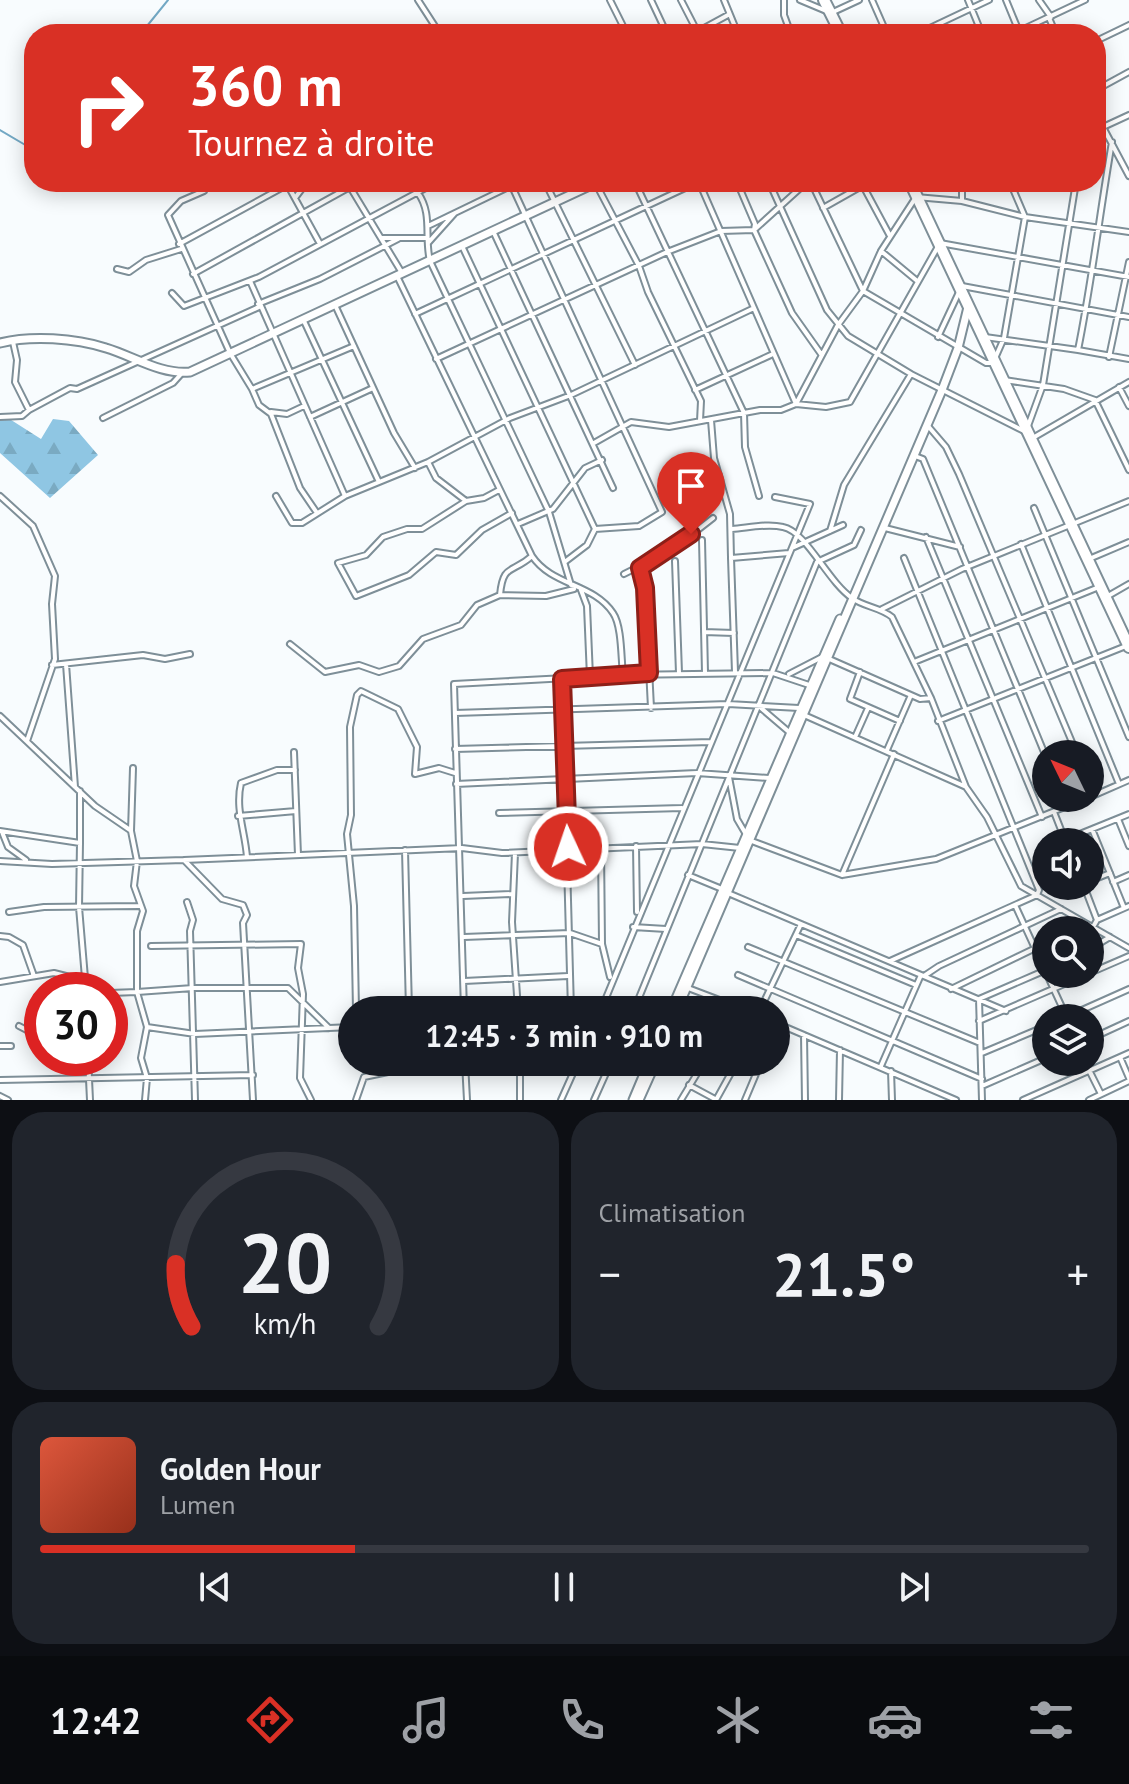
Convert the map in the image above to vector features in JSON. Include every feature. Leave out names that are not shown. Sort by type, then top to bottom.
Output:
[{"type":"highway","points":[[824,0],[836,24]]},
{"type":"highway","points":[[914,192],[1129,646]]},
{"type":"highway","points":[[963,327],[976,323]]},
{"type":"main road","points":[[0,343],[12,340],[66,341],[105,347],[182,373],[575,192]]},
{"type":"main road","points":[[678,996],[915,456],[958,348],[968,304]]},
{"type":"main road","points":[[748,837],[769,778],[801,711],[809,685],[825,657]]},
{"type":"main road","points":[[680,996],[683,986]]},
{"type":"main road","points":[[633,1100],[643,1076]]},
{"type":"main road","points":[[639,1100],[650,1076]]},
{"type":"street","points":[[418,0],[434,24]]},
{"type":"street","points":[[610,0],[622,24]]},
{"type":"street","points":[[651,0],[662,24]]},
{"type":"street","points":[[681,0],[692,24]]},
{"type":"street","points":[[724,0],[733,24]]},
{"type":"street","points":[[784,0],[787,24]]},
{"type":"street","points":[[800,0],[831,13],[859,0]]},
{"type":"street","points":[[872,0],[883,24]]},
{"type":"street","points":[[968,0],[978,24]]},
{"type":"street","points":[[938,24],[989,0]]},
{"type":"street","points":[[1006,0],[1014,24]]},
{"type":"street","points":[[1039,0],[1052,24]]},
{"type":"street","points":[[1036,24],[1085,0]]},
{"type":"street","points":[[712,24],[728,15]]},
{"type":"street","points":[[1106,36],[1129,25]]},
{"type":"street","points":[[1106,85],[1129,72]]},
{"type":"street","points":[[1106,126],[1129,115]]},
{"type":"street","points":[[1106,132],[1127,162],[1129,176]]},
{"type":"street","points":[[1106,182],[1112,142]]},
{"type":"street","points":[[202,192],[168,211],[180,247],[230,353],[259,405],[269,412],[287,414],[305,406]]},
{"type":"street","points":[[117,269],[129,272],[146,260],[180,247],[272,192]]},
{"type":"street","points":[[292,192],[319,242]]},
{"type":"street","points":[[295,198],[300,192]]},
{"type":"street","points":[[193,274],[337,192]]},
{"type":"street","points":[[352,192],[386,245],[472,439],[540,569],[575,588],[592,592],[615,614],[623,675]]},
{"type":"street","points":[[427,227],[496,192]]},
{"type":"street","points":[[515,192],[662,512],[639,526],[595,529]]},
{"type":"street","points":[[551,192],[635,365]]},
{"type":"street","points":[[600,192],[639,266],[648,292],[701,401],[700,421]]},
{"type":"street","points":[[639,192],[744,413],[745,447],[759,496]]},
{"type":"street","points":[[415,314],[479,282],[575,242],[613,220],[676,192]]},
{"type":"street","points":[[703,192],[796,404]]},
{"type":"street","points":[[741,192],[755,224],[754,230],[792,313],[821,354]]},
{"type":"street","points":[[773,192],[827,310],[848,336],[911,374],[1028,434]]},
{"type":"street","points":[[435,359],[667,252],[721,231],[754,230],[797,192]]},
{"type":"street","points":[[814,192],[863,291],[986,363],[993,363],[1004,338],[1012,296],[1025,217],[1014,192]]},
{"type":"street","points":[[823,208],[849,192]]},
{"type":"street","points":[[866,192],[890,237]]},
{"type":"street","points":[[962,192],[962,201]]},
{"type":"street","points":[[1028,434],[1043,385],[1075,192]]},
{"type":"street","points":[[1078,350],[1094,270],[1104,192]]},
{"type":"street","points":[[172,293],[184,306],[205,300],[250,281],[319,242],[418,193],[427,208],[426,245],[430,261],[549,512],[575,588],[587,606],[590,677]]},
{"type":"street","points":[[796,404],[821,354],[863,291],[881,251],[916,197],[962,201],[1025,217],[1129,232]]},
{"type":"street","points":[[426,245],[455,213]]},
{"type":"street","points":[[493,231],[613,488]]},
{"type":"street","points":[[382,238],[427,238]]},
{"type":"street","points":[[0,417],[22,416],[70,388],[77,389],[218,328],[398,239]]},
{"type":"street","points":[[594,443],[631,422],[669,427],[744,413],[781,410],[796,404],[826,407],[850,402],[876,351],[940,243],[1127,277]]},
{"type":"street","points":[[462,246],[595,529],[587,545],[566,561]]},
{"type":"street","points":[[881,251],[904,273],[917,280]]},
{"type":"street","points":[[1109,357],[1129,262]]},
{"type":"street","points":[[250,281],[258,306],[345,496]]},
{"type":"street","points":[[938,337],[960,287],[1129,317]]},
{"type":"street","points":[[335,305],[415,468]]},
{"type":"street","points":[[276,496],[296,525],[345,496],[415,468],[505,421],[571,395],[754,308]]},
{"type":"street","points":[[303,319],[379,482]]},
{"type":"street","points":[[982,337],[1048,344],[1129,359]]},
{"type":"street","points":[[12,340],[17,360],[15,382],[29,410]]},
{"type":"street","points":[[252,389],[354,346]]},
{"type":"street","points":[[695,390],[774,354]]},
{"type":"street","points":[[103,418],[173,383],[182,373]]},
{"type":"street","points":[[830,531],[844,485],[911,374]]},
{"type":"street","points":[[1002,380],[1085,394],[1095,400],[1129,470]]},
{"type":"street","points":[[1028,434],[1129,382]]},
{"type":"street","points":[[1119,387],[1129,406]]},
{"type":"street","points":[[310,417],[374,388]]},
{"type":"street","points":[[269,412],[300,488],[317,513]]},
{"type":"street","points":[[711,420],[714,458],[732,529],[737,672]]},
{"type":"street","points":[[927,426],[946,447],[959,474],[1071,740]]},
{"type":"street","points":[[915,456],[923,459],[1038,740]]},
{"type":"street","points":[[517,525],[549,512],[585,468],[602,460]]},
{"type":"street","points":[[428,462],[436,478],[466,501]]},
{"type":"street","points":[[499,490],[484,498],[466,501],[422,529],[407,529],[383,537],[366,555],[338,563],[356,596],[409,575],[436,552],[456,555],[477,539],[482,530],[512,513]]},
{"type":"street","points":[[0,496],[33,526],[55,576],[52,665],[27,741]]},
{"type":"street","points":[[606,996],[728,704],[737,672],[810,504],[775,497]]},
{"type":"street","points":[[882,609],[968,567],[1129,501]]},
{"type":"street","points":[[1034,508],[1129,737]]},
{"type":"street","points":[[624,574],[672,550],[713,518]]},
{"type":"street","points":[[731,558],[791,550],[843,525]]},
{"type":"street","points":[[732,529],[781,526],[798,532],[817,562],[852,598],[882,609],[892,617],[931,698],[966,787],[995,834],[1021,886],[1032,892]]},
{"type":"street","points":[[883,528],[960,547]]},
{"type":"street","points":[[640,996],[817,562],[854,545],[861,530]]},
{"type":"street","points":[[926,537],[1042,817]]},
{"type":"street","points":[[702,540],[705,673]]},
{"type":"street","points":[[1089,559],[1129,542]]},
{"type":"street","points":[[1021,544],[1069,668],[1119,784]]},
{"type":"street","points":[[500,595],[502,577],[510,568],[532,556]]},
{"type":"street","points":[[904,558],[1032,872]]},
{"type":"street","points":[[675,561],[679,673]]},
{"type":"street","points":[[640,568],[645,588],[651,708]]},
{"type":"street","points":[[914,662],[1070,598],[1129,584]]},
{"type":"street","points":[[290,644],[325,672],[359,665],[379,672],[399,666],[423,639],[461,625],[477,605],[500,595],[546,596],[575,588]]},
{"type":"street","points":[[704,632],[734,633]]},
{"type":"street","points":[[938,721],[1129,646]]},
{"type":"street","points":[[52,665],[143,655],[165,659],[190,654]]},
{"type":"street","points":[[787,675],[825,657],[911,695],[931,698]]},
{"type":"street","points":[[66,664],[77,788],[81,862],[79,907],[85,972]]},
{"type":"street","points":[[464,996],[462,848],[455,773],[454,684],[458,681],[737,672],[787,675],[809,685]]},
{"type":"street","points":[[860,672],[850,699],[900,721]]},
{"type":"street","points":[[562,679],[570,996]]},
{"type":"street","points":[[356,996],[351,853],[347,834],[351,815],[350,727],[361,691],[398,709],[417,747],[415,774],[439,768],[455,773]]},
{"type":"street","points":[[887,750],[911,695]]},
{"type":"street","points":[[455,713],[728,704],[801,711],[966,787]]},
{"type":"street","points":[[759,707],[789,732]]},
{"type":"street","points":[[856,735],[868,708]]},
{"type":"street","points":[[0,716],[77,788],[131,831]]},
{"type":"street","points":[[455,749],[711,742]]},
{"type":"street","points":[[294,752],[298,855]]},
{"type":"street","points":[[842,875],[894,754]]},
{"type":"street","points":[[133,768],[131,831],[137,861],[134,886],[143,911],[137,931],[137,992],[147,1027],[141,1058],[147,1078],[145,1100]]},
{"type":"street","points":[[247,857],[244,830],[238,816],[243,780],[277,770],[295,770]]},
{"type":"street","points":[[456,784],[697,773],[769,778]]},
{"type":"street","points":[[728,774],[729,793],[748,837],[842,875],[936,859],[1054,812],[1059,828]]},
{"type":"street","points":[[1104,791],[1129,780]]},
{"type":"street","points":[[499,813],[682,808]]},
{"type":"street","points":[[238,816],[296,811]]},
{"type":"street","points":[[1095,828],[1129,814]]},
{"type":"street","points":[[1118,819],[1129,845]]},
{"type":"street","points":[[1,832],[80,843]]},
{"type":"street","points":[[1,832],[8,847],[28,861]]},
{"type":"street","points":[[0,861],[184,860],[462,848],[515,852],[669,844],[742,848]]},
{"type":"street","points":[[636,846],[637,917]]},
{"type":"street","points":[[601,848],[602,944],[611,979]]},
{"type":"street","points":[[405,850],[409,996]]},
{"type":"street","points":[[515,852],[512,894],[517,996]]},
{"type":"street","points":[[1104,858],[1126,907],[1104,917]]},
{"type":"street","points":[[184,860],[222,899],[245,909],[253,1100]]},
{"type":"street","points":[[1104,875],[1110,873]]},
{"type":"street","points":[[688,875],[1006,1011]]},
{"type":"street","points":[[1113,882],[1129,875]]},
{"type":"street","points":[[463,896],[512,894]]},
{"type":"street","points":[[890,961],[1032,897]]},
{"type":"street","points":[[1046,900],[1073,916]]},
{"type":"street","points":[[187,902],[193,920],[195,1100]]},
{"type":"street","points":[[1015,905],[1032,943]]},
{"type":"street","points":[[9,912],[139,906]]},
{"type":"street","points":[[881,1066],[903,1012],[923,976],[1061,909]]},
{"type":"street","points":[[768,996],[801,924]]},
{"type":"street","points":[[633,927],[666,929]]},
{"type":"street","points":[[464,937],[570,933],[602,944]]},
{"type":"street","points":[[1104,933],[1129,948]]},
{"type":"street","points":[[796,935],[916,985]]},
{"type":"street","points":[[0,936],[23,945],[33,972]]},
{"type":"street","points":[[1104,941],[1110,937]]},
{"type":"street","points":[[151,946],[191,943],[245,946],[301,944],[298,968],[304,1029],[300,1078],[311,1100]]},
{"type":"street","points":[[748,947],[980,1043]]},
{"type":"street","points":[[951,989],[1032,949]]},
{"type":"street","points":[[979,1021],[1129,956]]},
{"type":"street","points":[[738,975],[891,1039],[982,1083],[1032,1063]]},
{"type":"street","points":[[464,981],[568,976]]},
{"type":"street","points":[[979,999],[1032,976]]},
{"type":"street","points":[[0,982],[24,978]]},
{"type":"street","points":[[683,986],[708,996]]},
{"type":"street","points":[[128,992],[193,988],[288,988],[329,1028]]},
{"type":"street","points":[[1053,988],[1059,1004]]},
{"type":"street","points":[[1096,1004],[1129,989]]},
{"type":"street","points":[[979,999],[982,1100]]},
{"type":"street","points":[[1104,1033],[1129,1021]]},
{"type":"street","points":[[19,1026],[24,1029]]},
{"type":"street","points":[[147,1027],[195,1034],[338,1028]]},
{"type":"street","points":[[790,1030],[956,1100]]},
{"type":"street","points":[[981,1054],[1032,1032]]},
{"type":"street","points":[[804,1035],[805,1100]]},
{"type":"street","points":[[0,1046],[11,1046]]},
{"type":"street","points":[[839,1100],[840,1050]]},
{"type":"street","points":[[1104,1064],[1129,1053]]},
{"type":"street","points":[[1089,1100],[1129,1079],[1120,1057]]},
{"type":"street","points":[[891,1071],[892,1100]]},
{"type":"street","points":[[0,1080],[253,1075]]},
{"type":"street","points":[[89,1076],[90,1100]]},
{"type":"street","points":[[356,1100],[364,1077],[368,1076]]},
{"type":"street","points":[[466,1076],[467,1100]]},
{"type":"street","points":[[520,1076],[520,1100]]},
{"type":"street","points":[[561,1100],[572,1076]]},
{"type":"street","points":[[594,1100],[605,1076]]},
{"type":"street","points":[[681,1100],[695,1076]]},
{"type":"street","points":[[689,1085],[716,1100],[729,1076]]},
{"type":"street","points":[[745,1100],[755,1076]]},
{"type":"street","points":[[1023,1100],[1076,1076]]},
{"type":"street","points":[[1092,1076],[1101,1094]]},
{"type":"street","points":[[936,1091],[936,1100]]},
{"type":"street","points":[[0,1096],[8,1100]]},
{"type":"green space","points":[[8,418],[41,439],[53,419],[69,421],[98,455],[50,498],[0,453],[0,419]]},
{"type":"waterway","points":[[149,24],[168,0]]},
{"type":"waterway","points":[[0,130],[24,144]]},
{"type":"route","points":[[568,847],[562,679],[649,673],[645,588],[640,568],[672,550],[691,534]]}]
